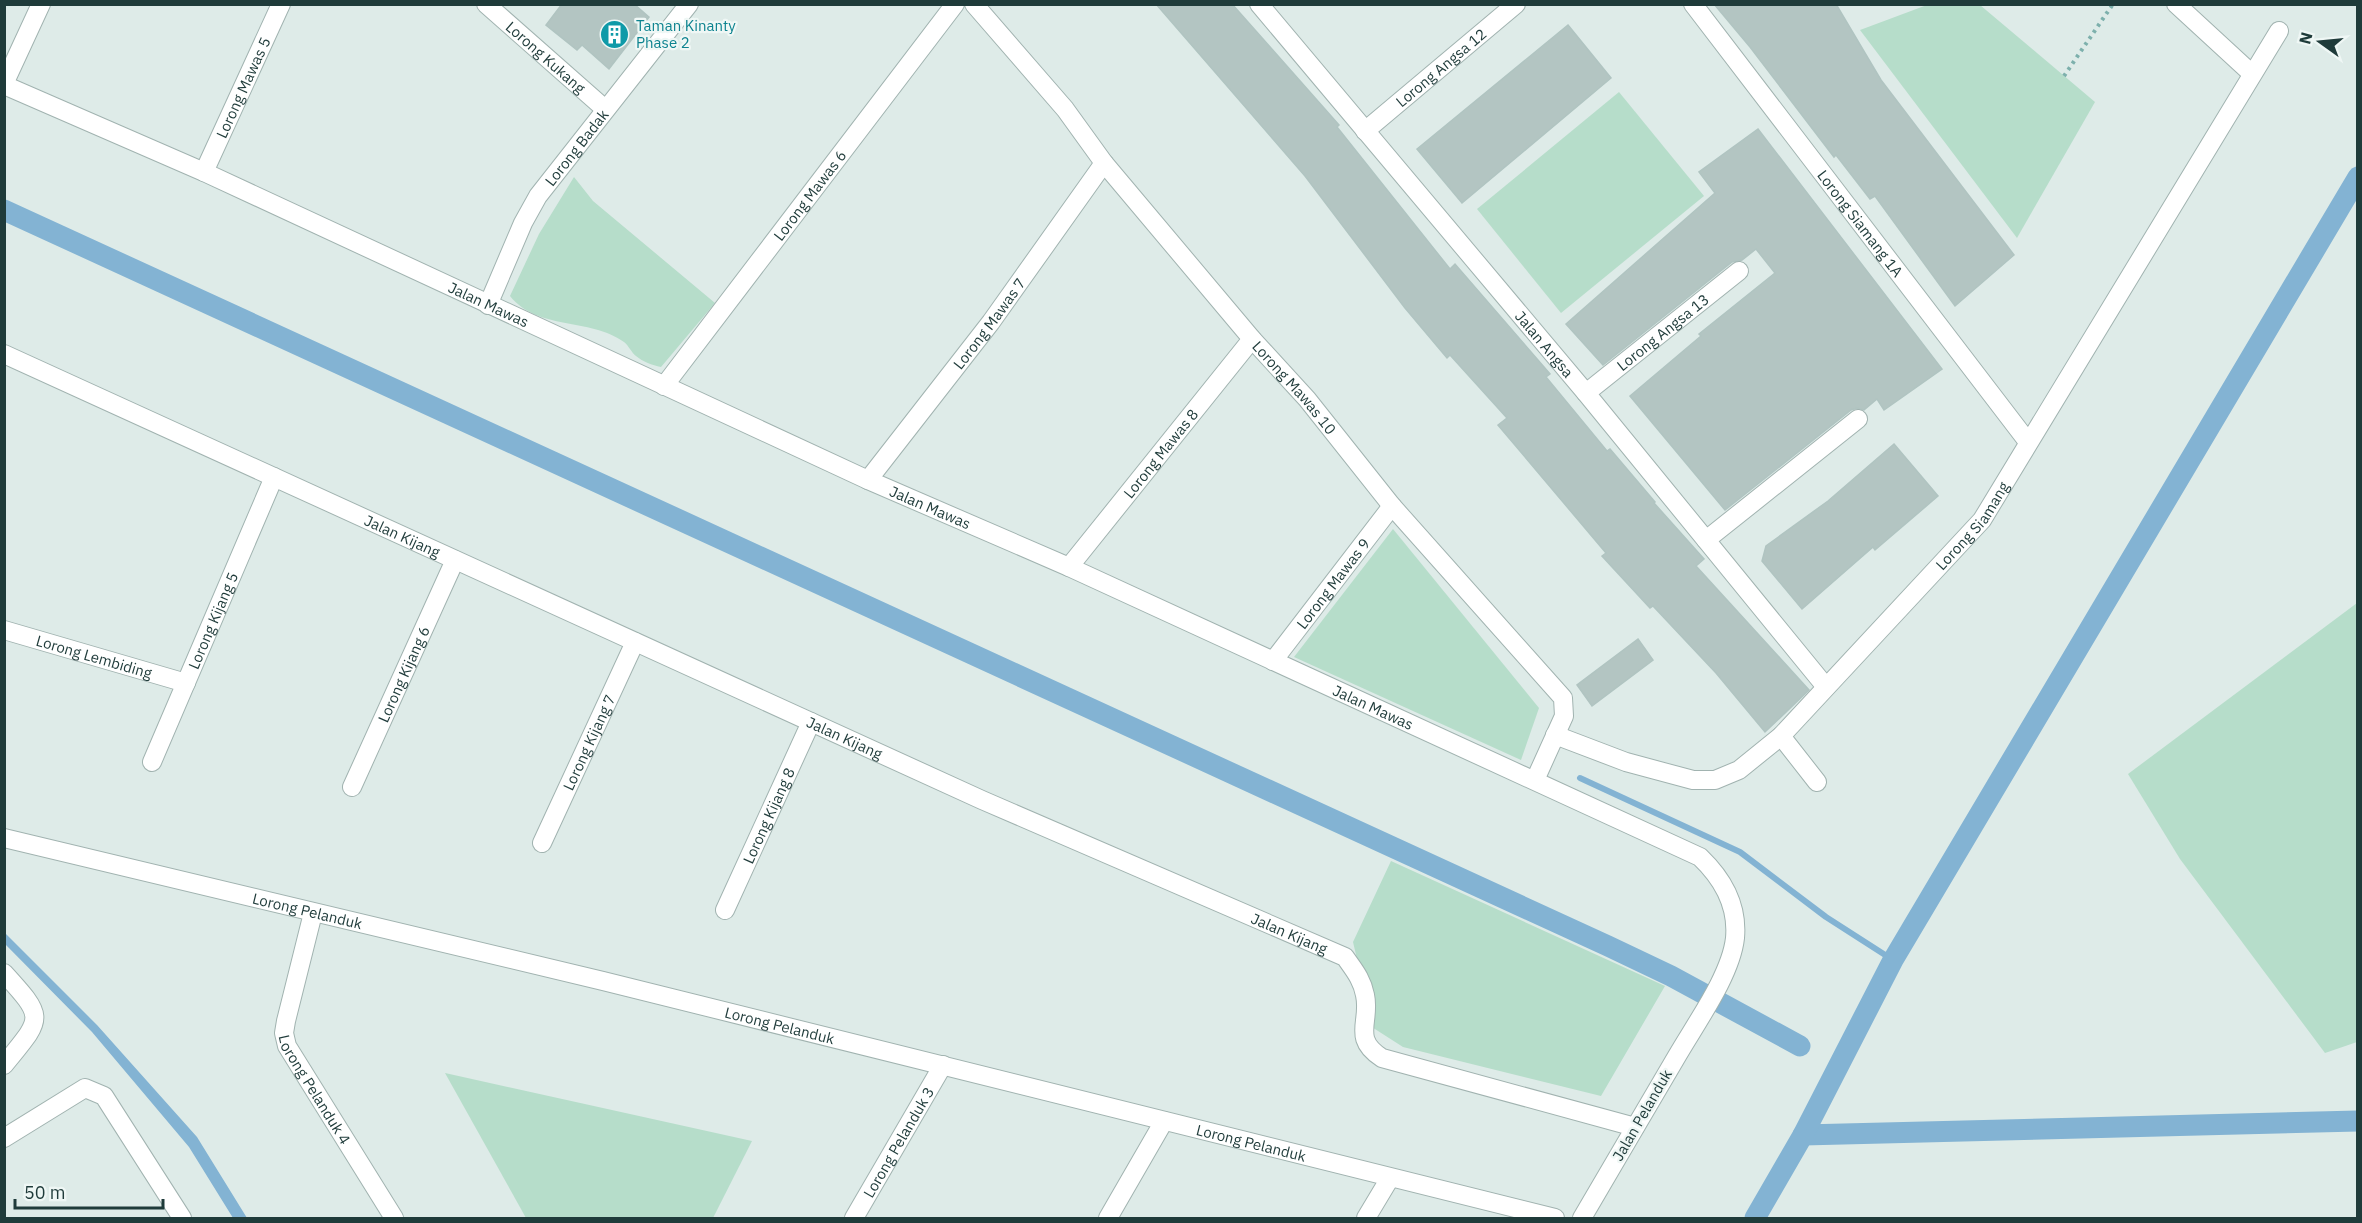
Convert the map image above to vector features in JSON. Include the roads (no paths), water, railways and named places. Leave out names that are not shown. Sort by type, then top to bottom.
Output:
[{"type":"street","points":[[4,85],[41,4]]},
{"type":"street","name":"Lorong Mawas 5","points":[[204,172],[281,4]]},
{"type":"street","name":"Lorong Kukang","points":[[486,4],[605,109]]},
{"type":"street","name":"Lorong Badak","points":[[488,305],[523,223],[538,196],[689,4]]},
{"type":"street","name":"Lorong Mawas 6","points":[[664,386],[955,4]]},
{"type":"street","name":"Lorong Mawas 10","points":[[974,4],[1065,109],[1104,163],[1252,339],[1307,399],[1392,506],[1563,698],[1564,716],[1535,780]]},
{"type":"street","name":"Jalan Angsa","points":[[1259,4],[1586,393],[1826,687]]},
{"type":"street","name":"Lorong Angsa 12","points":[[1365,131],[1516,4]]},
{"type":"street","name":"Lorong Siamang 1A","points":[[1693,4],[2028,442]]},
{"type":"street","points":[[2176,4],[2251,74]]},
{"type":"street","name":"Lorong Siamang","points":[[1555,735],[1626,762],[1693,780],[1715,780],[1739,770],[1781,736],[1982,520],[2279,31]]},
{"type":"street","name":"Jalan Mawas","points":[[4,85],[204,172],[868,480],[1069,567],[1700,857],[1725,885],[1731,899],[1735,937],[1731,957],[1703,1012]]},
{"type":"street","name":"Lorong Mawas 7","points":[[868,480],[991,322],[1104,163]]},
{"type":"street","name":"Lorong Angsa 13","points":[[1586,393],[1739,271]]},
{"type":"street","name":"Lorong Mawas 8","points":[[1069,567],[1252,339]]},
{"type":"street","name":"Jalan Kijang","points":[[4,354],[981,800],[1345,957],[1361,979],[1366,998],[1363,1026],[1367,1045],[1382,1058],[1635,1127]]},
{"type":"street","points":[[1706,540],[1858,419]]},
{"type":"street","name":"Lorong Kijang 5","points":[[152,762],[274,477]]},
{"type":"street","name":"Lorong Mawas 9","points":[[1273,661],[1392,506]]},
{"type":"street","name":"Lorong Kijang 6","points":[[352,787],[455,560]]},
{"type":"street","name":"Lorong Lembiding","points":[[4,630],[186,683]]},
{"type":"street","name":"Lorong Kijang 7","points":[[542,843],[635,642]]},
{"type":"street","name":"Lorong Kijang 8","points":[[725,910],[811,722]]},
{"type":"street","points":[[1781,736],[1818,782]]},
{"type":"street","name":"Lorong Pelanduk","points":[[4,838],[313,914],[603,981],[1555,1218]]},
{"type":"street","name":"Lorong Pelanduk 4","points":[[313,914],[286,1021],[284,1033],[287,1046],[394,1218]]},
{"type":"street","points":[[4,973],[32,1003],[37,1015],[33,1030],[4,1065]]},
{"type":"street","name":"Jalan Pelanduk","points":[[1582,1218],[1703,1012]]},
{"type":"street","name":"Lorong Pelanduk 3","points":[[854,1218],[943,1065]]},
{"type":"street","points":[[4,1138],[85,1088],[104,1096],[182,1218]]},
{"type":"street","points":[[1108,1218],[1164,1121]]},
{"type":"street","points":[[1366,1218],[1390,1178]]},
{"type":"water","points":[[4,932],[97,1025],[197,1137],[247,1218],[233,1218],[189,1147],[92,1032],[5,944]]},
{"type":"waterway","points":[[1755,1218],[1803,1135],[1893,960],[2358,177]]},
{"type":"waterway","points":[[4,210],[1608,946],[1671,976],[1800,1046]]},
{"type":"waterway","points":[[1580,778],[1740,852],[1826,917],[1893,960]]},
{"type":"waterway","points":[[1803,1135],[2358,1121]]},
{"type":"place","name":"Taman Kinanty Phase 2","points":[[615,34]]}]
